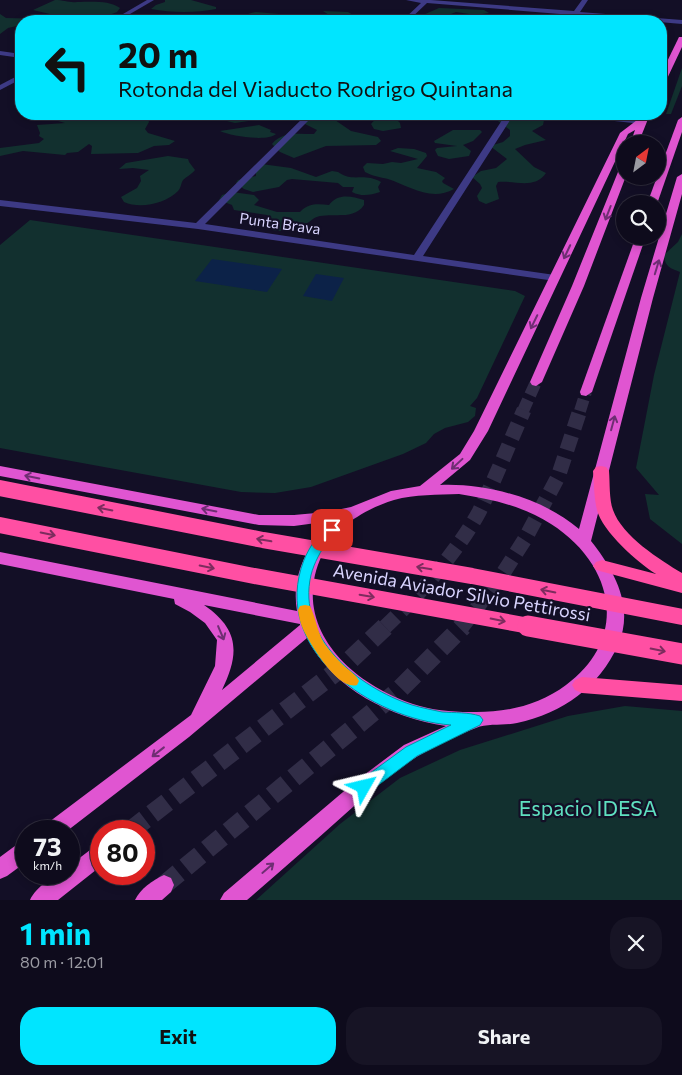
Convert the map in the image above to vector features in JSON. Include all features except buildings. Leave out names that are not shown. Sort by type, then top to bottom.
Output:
[{"type":"highway","points":[[667,70],[682,39]]},
{"type":"highway","points":[[425,490],[465,457],[481,431],[624,132],[641,120]]},
{"type":"highway","points":[[637,135],[643,120]]},
{"type":"highway","points":[[655,195],[681,125]]},
{"type":"highway","points":[[583,541],[682,177]]},
{"type":"highway","points":[[536,382],[578,286],[618,185]]},
{"type":"highway","points":[[586,392],[622,294],[637,245]]},
{"type":"highway","points":[[601,470],[605,511],[622,537],[651,563],[682,581]]},
{"type":"highway","points":[[0,471],[259,520],[287,522],[320,519],[360,509],[402,494],[425,490],[468,491],[494,495],[527,505],[557,521],[583,541],[602,566],[613,590],[617,615],[613,640],[601,664],[582,685],[552,704],[516,716],[475,720],[435,716],[412,711],[383,700],[358,686],[337,668],[320,648],[308,623],[303,590],[304,575],[312,555],[324,537],[340,522],[360,509]]},
{"type":"highway","name":"Avenida Aviador Silvio Pettirossi","points":[[0,488],[263,540],[472,576],[682,617]]},
{"type":"highway","name":"Avenida Aviador Silvio Pettirossi","points":[[0,524],[249,575],[682,654]]},
{"type":"highway","points":[[0,558],[308,623]]},
{"type":"highway","points":[[602,566],[682,587]]},
{"type":"highway","points":[[153,590],[196,606],[218,626],[227,647],[221,673],[196,722]]},
{"type":"highway","points":[[67,820],[196,722],[308,623]]},
{"type":"highway","points":[[582,685],[682,693]]},
{"type":"highway","points":[[231,900],[364,787],[411,751],[475,720]]},
{"type":"highway","points":[[0,869],[15,858]]},
{"type":"highway","points":[[41,900],[90,862]]},
{"type":"highway","points":[[146,900],[164,885]]},
{"type":"street","points":[[125,15],[151,0]]},
{"type":"street","points":[[409,0],[589,15]]},
{"type":"street","points":[[576,14],[585,0]]},
{"type":"street","points":[[412,15],[426,2]]},
{"type":"street","points":[[667,21],[682,22]]},
{"type":"street","points":[[0,53],[15,55]]},
{"type":"street","points":[[0,88],[15,79]]},
{"type":"street","points":[[198,226],[305,120]]},
{"type":"street","points":[[417,258],[506,120]]},
{"type":"street","name":"Punta Brava","points":[[0,202],[198,226],[555,278]]},
{"type":"green space","points":[[55,0],[105,3],[116,5],[120,8],[117,12],[109,15],[54,15],[33,10]]},
{"type":"green space","points":[[165,0],[191,0],[216,7],[216,9],[184,12],[151,9],[165,2]]},
{"type":"green space","points":[[439,8],[484,10],[489,13],[476,15],[456,12],[448,15],[423,15]]},
{"type":"green space","points":[[323,11],[348,12],[353,15],[329,15]]},
{"type":"green space","points":[[256,12],[282,15],[246,15]]},
{"type":"green space","points":[[0,14],[6,18],[15,18],[15,26],[8,28],[0,34]]},
{"type":"green space","points":[[682,68],[682,86],[671,114],[667,114]]},
{"type":"green space","points":[[54,120],[148,120],[145,129],[148,133],[175,141],[169,145],[154,146],[138,153],[91,154],[92,146],[89,144],[78,152],[65,155],[23,151],[0,156],[0,148],[39,143],[44,139],[39,136],[40,133],[37,125],[65,123]]},
{"type":"green space","points":[[223,120],[255,120],[235,123]]},
{"type":"green space","points":[[335,120],[351,131],[378,137],[381,141],[376,145],[326,146],[294,158],[280,152],[272,144],[281,137],[297,134],[314,134],[317,130],[302,121]]},
{"type":"green space","points":[[375,120],[397,120],[401,128],[383,131],[374,129],[371,124]]},
{"type":"green space","points":[[544,120],[543,125],[532,131],[546,140],[515,149],[534,167],[546,173],[541,178],[530,183],[498,182],[496,186],[499,199],[486,204],[479,201],[477,196],[482,188],[472,177],[481,171],[496,168],[507,159],[490,146],[503,142],[510,136],[510,130],[498,121]]},
{"type":"green space","points":[[259,125],[276,134],[265,138],[257,138],[232,135],[220,131]]},
{"type":"green space","points":[[453,130],[480,130],[482,132],[473,141],[463,145],[471,151],[469,156],[449,159],[438,156],[435,150],[437,148],[457,146],[435,143],[434,141]]},
{"type":"green space","points":[[398,148],[414,149],[426,153],[427,156],[417,168],[436,172],[445,178],[442,181],[443,183],[454,189],[437,194],[420,192],[365,172],[363,167],[367,163],[401,163],[418,159],[390,151]]},
{"type":"green space","points":[[168,156],[188,159],[195,170],[183,180],[178,191],[166,199],[152,204],[137,205],[124,202],[121,197],[137,188],[141,181],[140,176],[149,170],[119,169],[126,163]]},
{"type":"green space","points":[[261,164],[291,168],[316,177],[332,171],[349,177],[375,179],[381,182],[378,187],[380,192],[359,195],[352,192],[354,187],[343,187],[338,183],[292,179],[287,180],[279,187],[253,192],[244,189],[236,183],[238,180],[256,176],[256,168]]},
{"type":"green space","points":[[232,192],[254,195],[259,200],[254,205],[277,212],[300,212],[317,204],[329,205],[341,197],[354,197],[364,200],[364,205],[355,213],[320,216],[295,229],[278,231],[268,228],[271,220],[267,215],[234,210],[232,205],[219,200],[222,195]]},
{"type":"green space","points":[[30,220],[515,291],[525,296],[477,398],[470,406],[476,408],[475,416],[468,422],[445,428],[434,434],[426,443],[403,454],[311,487],[275,493],[241,492],[0,448],[0,245]]},
{"type":"green space","points":[[682,234],[682,544],[650,519],[645,494],[659,495],[636,468],[654,375],[680,272],[669,266],[664,255],[678,242]]},
{"type":"green space","name":"Espacio IDESA","points":[[625,706],[682,711],[682,900],[256,900],[340,824],[400,778],[460,750],[568,716]]},
{"type":"water","points":[[212,259],[282,269],[267,292],[195,281]]},
{"type":"water","points":[[316,274],[344,278],[332,301],[303,296]]},
{"type":"tunnel","points":[[523,411],[536,382]]},
{"type":"tunnel","points":[[580,411],[586,392]]},
{"type":"tunnel","points":[[386,626],[436,573],[470,527],[485,500],[524,410]]},
{"type":"tunnel","points":[[462,627],[502,575],[525,539],[558,477],[580,410]]},
{"type":"tunnel","points":[[144,820],[346,664],[386,626]]},
{"type":"tunnel","points":[[164,885],[396,693],[462,627]]},
{"type":"slow traffic","points":[[305,610],[309,627],[320,648],[337,668],[352,681]]},
{"type":"route","points":[[332,530],[324,537],[312,555],[304,575],[302,597],[306,619],[320,648],[337,668],[358,686],[383,700],[412,711],[443,718],[475,720],[411,751],[364,787]]}]
